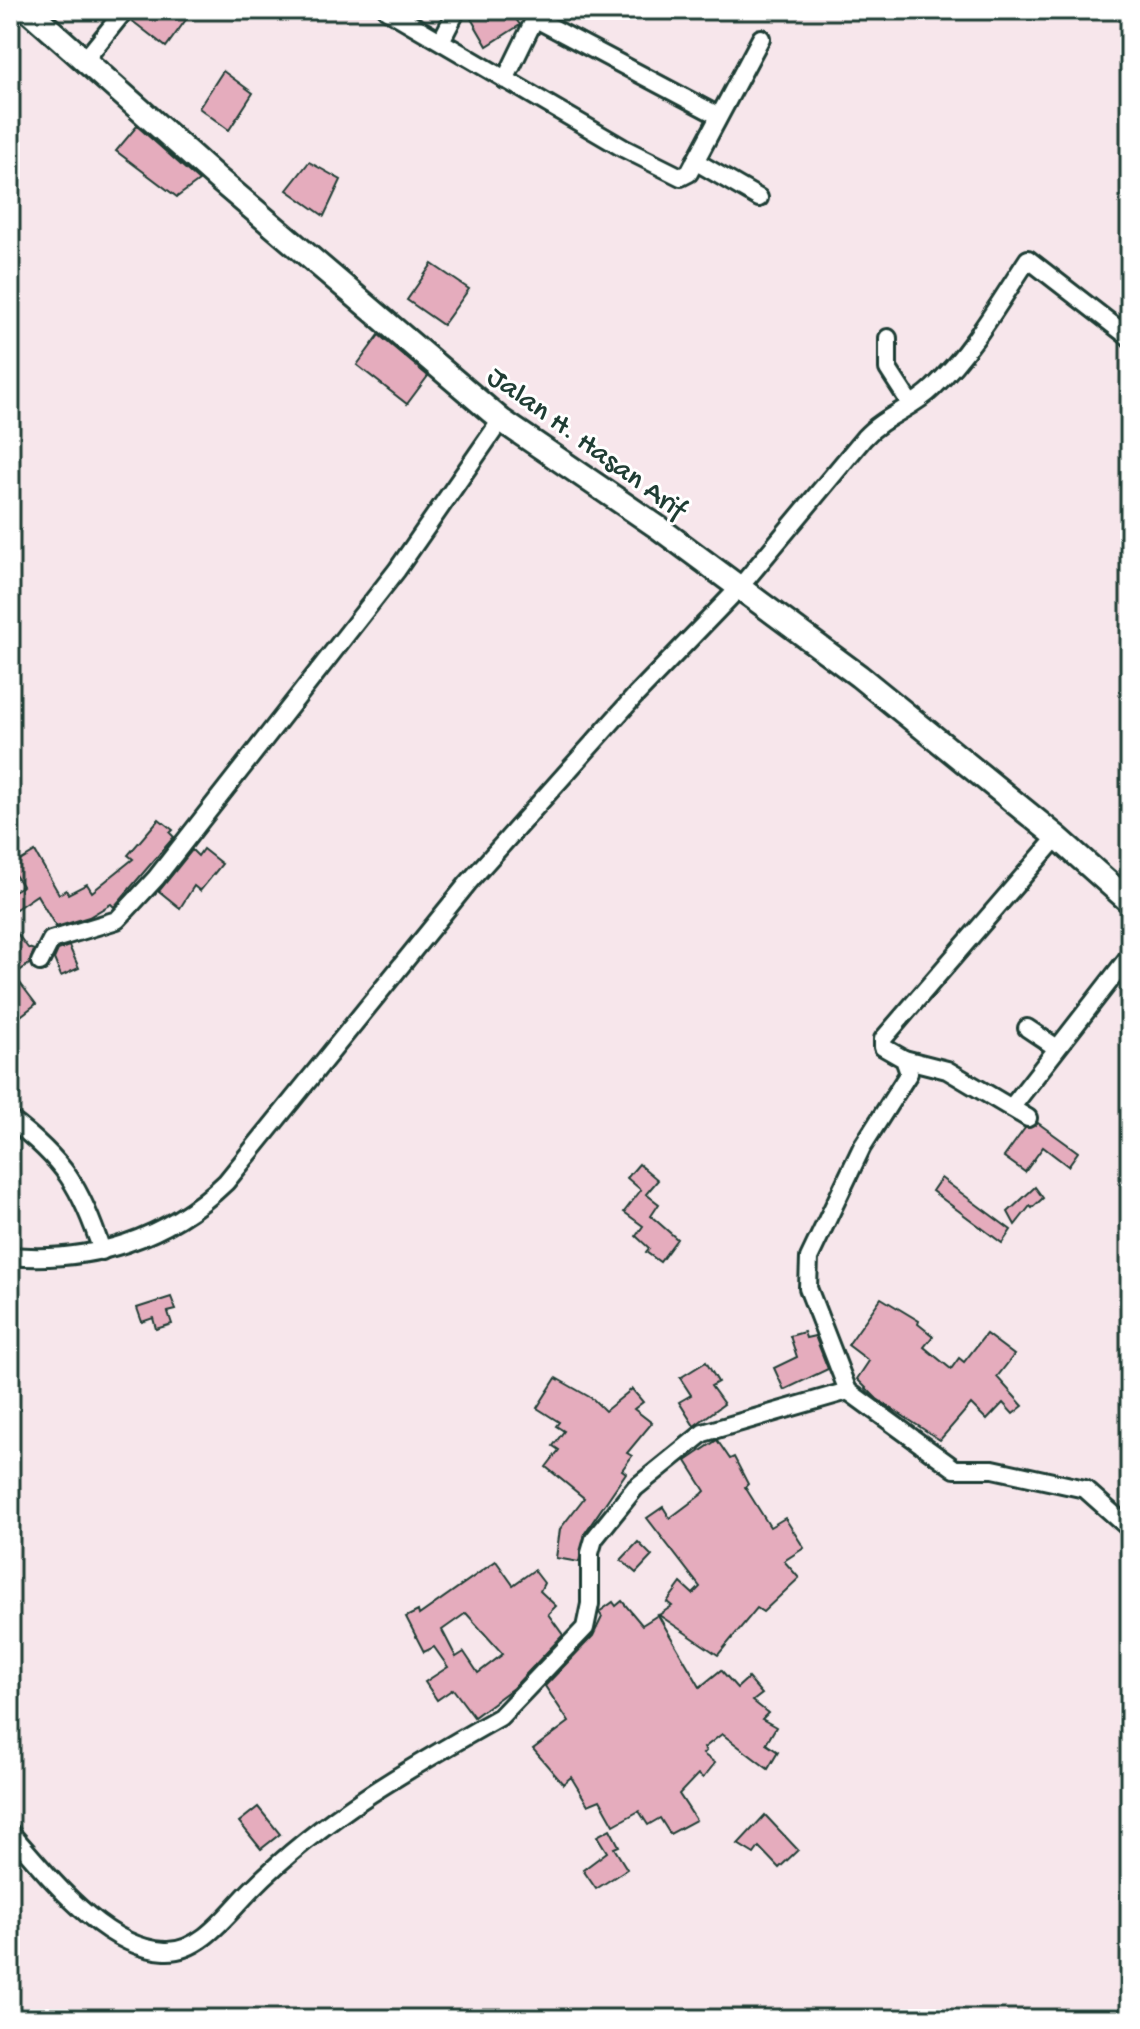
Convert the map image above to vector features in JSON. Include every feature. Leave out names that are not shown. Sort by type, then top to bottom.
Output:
[{"type":"main road","name":"Jalan H. Hasan Arif","points":[[28,10],[501,420],[701,559],[859,676],[1057,837],[1130,902]]},
{"type":"street","points":[[84,61],[125,10]]},
{"type":"street","points":[[387,10],[677,176],[687,175],[761,38]]},
{"type":"street","points":[[441,41],[457,10]]},
{"type":"street","points":[[505,80],[537,14],[717,115]]},
{"type":"street","points":[[695,161],[759,198]]},
{"type":"street","points":[[10,1256],[66,1257],[100,1246],[141,1240],[188,1214],[226,1182],[468,883],[875,426],[931,390],[965,353],[1028,259],[1130,338]]},
{"type":"street","points":[[888,338],[888,369],[910,403]]},
{"type":"street","points":[[40,962],[51,940],[117,920],[156,878],[397,570],[501,420]]},
{"type":"street","points":[[1028,1118],[947,1070],[904,1059],[883,1047],[883,1039],[1057,837]]},
{"type":"street","points":[[1011,1108],[1130,955]]},
{"type":"street","points":[[1027,1028],[1057,1048]]},
{"type":"street","points":[[904,1059],[909,1073],[862,1147],[806,1264],[808,1288],[848,1391],[955,1469],[993,1469],[1085,1489],[1130,1529]]},
{"type":"street","points":[[10,1119],[61,1163],[74,1180],[100,1246]]},
{"type":"street","points":[[10,1832],[68,1897],[98,1922],[127,1940],[160,1951],[191,1945],[207,1934],[266,1875],[324,1828],[398,1775],[500,1717],[513,1704],[585,1628],[590,1604],[590,1553],[599,1532],[635,1488],[681,1448],[714,1429],[848,1391]]},
{"type":"building","points":[[136,10],[193,10],[166,47],[131,20]]},
{"type":"building","points":[[477,10],[510,10],[520,25],[487,46],[469,15]]},
{"type":"building","points":[[223,71],[253,93],[229,130],[199,108]]},
{"type":"building","points":[[137,126],[199,181],[177,197],[116,151]]},
{"type":"building","points":[[309,162],[341,180],[324,216],[287,190]]},
{"type":"building","points":[[432,264],[469,289],[443,325],[407,300]]},
{"type":"building","points":[[379,335],[428,376],[407,404],[357,365]]},
{"type":"building","points":[[159,819],[173,830],[170,833],[174,837],[114,907],[111,904],[89,917],[56,927],[37,895],[10,913],[10,893],[22,886],[10,867],[35,852],[59,894],[66,890],[68,894],[87,884],[92,892],[133,859],[128,855]]},
{"type":"building","points":[[203,849],[222,864],[200,891],[194,886],[180,908],[159,891],[192,850],[198,856]]},
{"type":"building","points":[[10,924],[28,948],[34,950],[29,964],[14,975],[36,1004],[18,1018],[10,1008]]},
{"type":"building","points":[[69,946],[79,968],[61,976],[54,959],[58,950]]},
{"type":"building","points":[[1038,1123],[1078,1152],[1068,1166],[1043,1147],[1025,1172],[1004,1157],[1025,1128]]},
{"type":"building","points":[[639,1164],[658,1180],[646,1194],[659,1204],[651,1216],[677,1239],[660,1262],[646,1252],[649,1248],[636,1236],[643,1226],[624,1212],[641,1190],[627,1178]]},
{"type":"building","points":[[941,1178],[1011,1230],[1002,1243],[932,1191]]},
{"type":"building","points":[[1035,1187],[1043,1198],[1032,1208],[1030,1206],[1015,1225],[1008,1212]]},
{"type":"building","points":[[171,1297],[176,1310],[168,1312],[172,1324],[156,1329],[153,1318],[142,1322],[137,1308]]},
{"type":"building","points":[[881,1298],[919,1321],[918,1324],[933,1336],[924,1347],[951,1369],[959,1358],[964,1362],[986,1334],[1014,1355],[997,1377],[1023,1406],[1013,1414],[1003,1403],[987,1420],[971,1404],[940,1440],[877,1399],[857,1379],[869,1361],[848,1345]]},
{"type":"building","points":[[804,1332],[806,1338],[815,1336],[828,1369],[784,1390],[774,1368],[797,1357],[790,1336]]},
{"type":"building","points":[[706,1362],[718,1382],[711,1386],[724,1404],[694,1426],[679,1402],[691,1395],[680,1378]]},
{"type":"building","points":[[556,1378],[593,1399],[605,1411],[632,1389],[643,1402],[634,1409],[652,1423],[627,1453],[632,1456],[622,1470],[626,1473],[585,1533],[579,1562],[556,1558],[560,1529],[584,1498],[546,1467],[559,1450],[553,1446],[564,1431],[556,1426],[559,1422],[537,1408]]},
{"type":"building","points":[[717,1440],[730,1459],[734,1457],[748,1484],[745,1487],[770,1527],[785,1518],[804,1548],[784,1561],[799,1578],[763,1612],[757,1608],[718,1655],[659,1615],[672,1606],[667,1602],[681,1583],[693,1594],[700,1587],[647,1518],[663,1507],[670,1518],[705,1491],[686,1461]]},
{"type":"building","points":[[638,1542],[652,1556],[636,1573],[621,1560]]},
{"type":"building","points":[[496,1561],[513,1585],[534,1570],[544,1583],[540,1591],[556,1606],[548,1614],[563,1635],[513,1688],[474,1717],[453,1689],[437,1700],[425,1682],[448,1667],[434,1647],[424,1652],[406,1617],[418,1611],[419,1615]],"holes":[[[466,1613],[503,1654],[478,1673],[464,1652],[456,1657],[442,1630]]]},
{"type":"building","points":[[622,1601],[642,1625],[658,1615],[700,1687],[721,1670],[737,1688],[748,1678],[762,1694],[753,1701],[768,1713],[762,1719],[776,1727],[766,1744],[778,1752],[768,1769],[722,1734],[704,1748],[706,1751],[703,1754],[715,1763],[703,1778],[698,1774],[679,1794],[696,1820],[670,1834],[660,1818],[648,1825],[639,1811],[614,1825],[600,1800],[588,1805],[571,1777],[563,1784],[533,1749],[569,1722],[545,1686],[593,1636],[602,1617],[599,1612],[613,1602],[616,1606]]},
{"type":"building","points":[[258,1807],[280,1834],[261,1849],[239,1822]]},
{"type":"building","points":[[765,1815],[798,1850],[779,1868],[759,1847],[754,1854],[738,1844]]},
{"type":"building","points":[[610,1829],[619,1846],[614,1848],[627,1869],[596,1889],[583,1870],[607,1852],[597,1836]]}]
